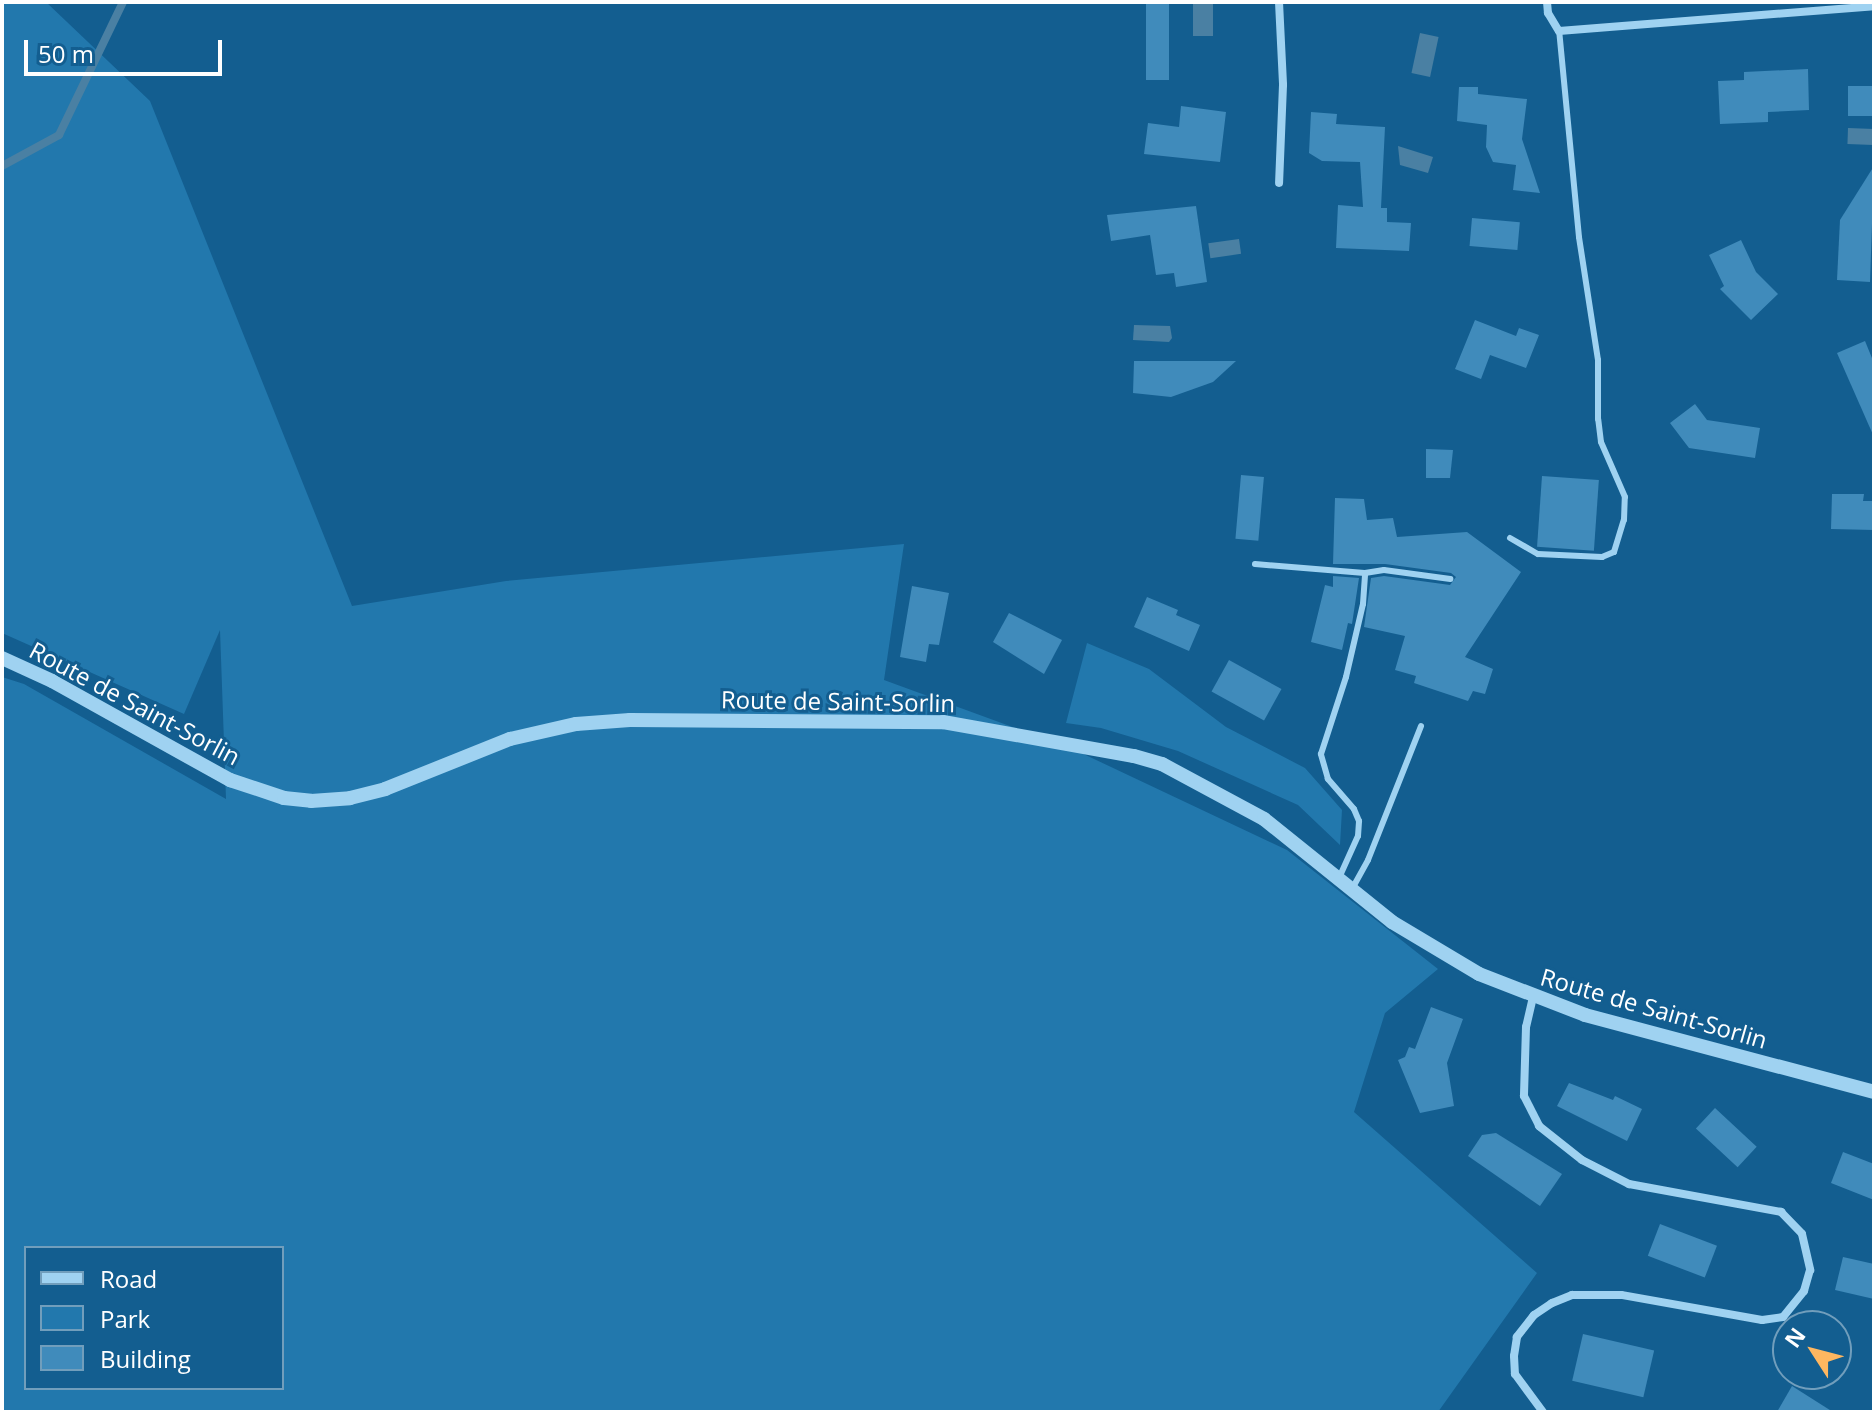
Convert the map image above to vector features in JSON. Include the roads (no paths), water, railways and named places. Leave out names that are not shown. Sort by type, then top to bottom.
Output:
[{"type":"street","points":[[1279,2],[1283,85],[1279,183]]},
{"type":"street","points":[[1547,2],[1548,13],[1559,31],[1874,6]]},
{"type":"street","name":"Route de Saint-Sorlin","points":[[2,658],[52,681],[230,780],[284,798],[321,801],[385,789],[510,739],[576,724],[630,720],[943,722],[1090,746],[1162,764],[1264,819],[1392,922],[1453,960],[1533,997],[1585,1015],[1874,1092]]},
{"type":"street","points":[[1533,997],[1526,1027],[1524,1096],[1539,1126],[1582,1160],[1629,1184],[1781,1212],[1802,1234],[1810,1270],[1804,1291],[1783,1317],[1762,1320],[1621,1295],[1572,1295],[1552,1303],[1534,1315],[1517,1337],[1514,1356],[1515,1374],[1543,1412]]},
{"type":"lane","points":[[1510,538],[1538,554],[1602,557],[1614,552],[1624,520],[1625,497],[1601,442],[1598,360],[1579,237],[1559,31]]},
{"type":"lane","points":[[1255,564],[1365,573],[1384,570],[1450,579]]},
{"type":"lane","points":[[1339,878],[1358,836],[1359,821],[1354,809],[1328,779],[1321,754],[1346,677],[1363,604],[1365,573]]},
{"type":"lane","points":[[1352,889],[1368,860],[1421,726]]},
{"type":"waterway","points":[[2,166],[59,135],[123,2]]}]
